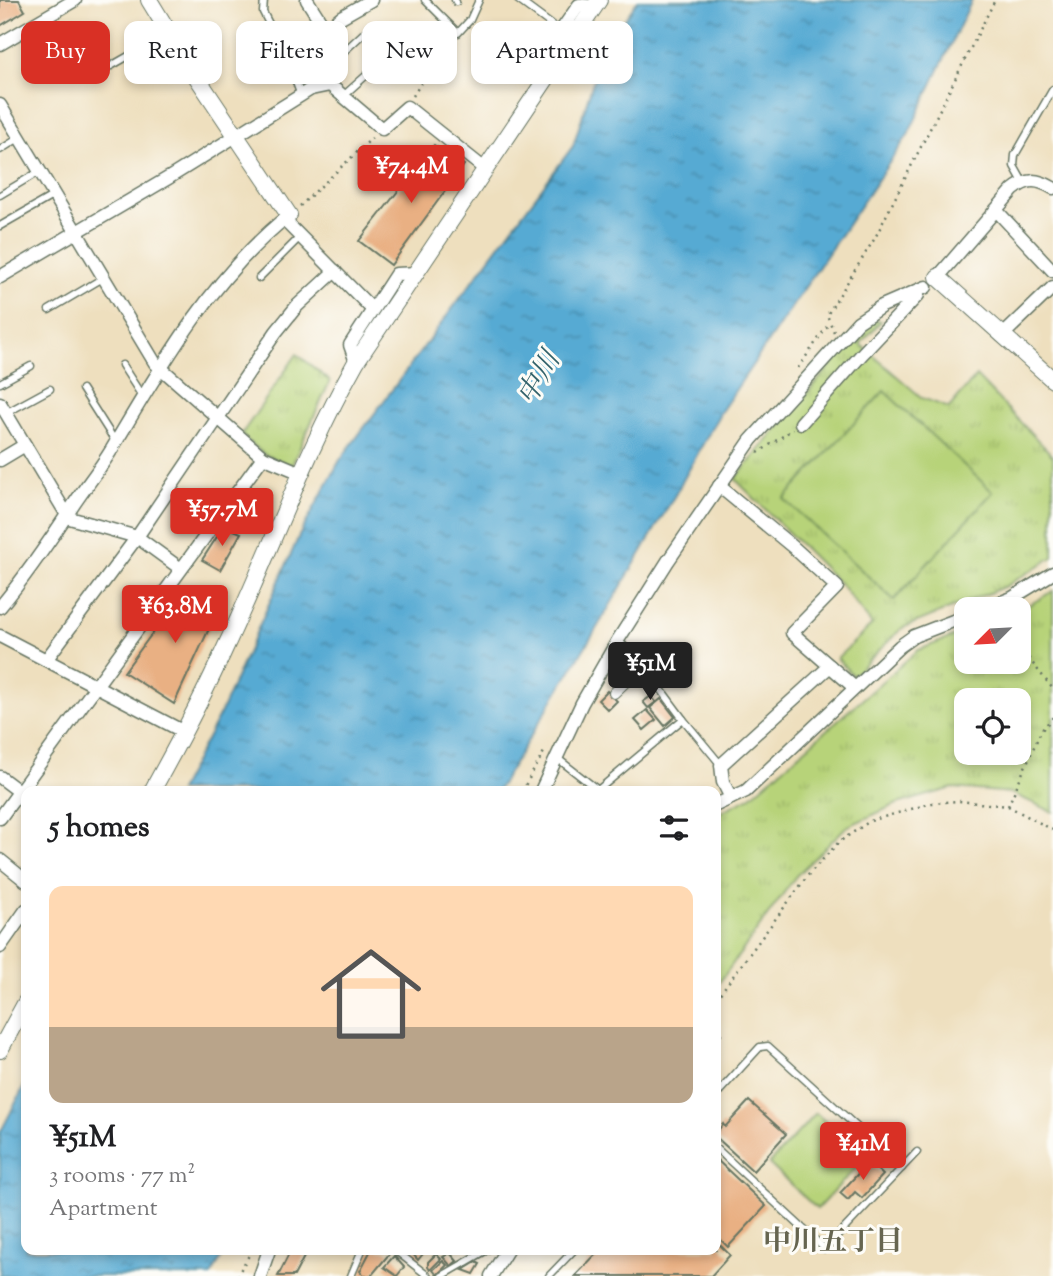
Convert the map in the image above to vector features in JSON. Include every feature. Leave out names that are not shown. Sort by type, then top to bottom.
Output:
[{"type":"street","points":[[0,44],[75,0]]},
{"type":"street","points":[[149,0],[162,21]]},
{"type":"street","points":[[307,0],[326,30],[341,17],[371,0]]},
{"type":"street","points":[[567,21],[579,5],[597,3]]},
{"type":"street","points":[[585,21],[597,3]]},
{"type":"street","points":[[202,84],[286,218],[373,309]]},
{"type":"street","points":[[155,786],[225,649],[335,399],[356,362],[543,84]]},
{"type":"street","points":[[0,277],[311,89],[330,85],[382,129],[407,107],[486,170]]},
{"type":"street","points":[[0,105],[160,369],[263,457],[301,472]]},
{"type":"street","points":[[802,423],[863,353],[1023,182],[1042,181],[1053,188]]},
{"type":"street","points":[[996,210],[1053,271]]},
{"type":"street","points":[[0,607],[116,442],[160,369],[243,258],[286,218]]},
{"type":"street","points":[[46,660],[137,537],[297,306],[335,271]]},
{"type":"street","points":[[356,362],[350,345],[373,309],[397,274],[417,273]]},
{"type":"street","points":[[932,282],[1002,335],[1053,380]]},
{"type":"street","points":[[543,786],[582,703],[618,640],[751,440],[779,412],[848,331],[882,306],[932,282]]},
{"type":"street","points":[[1002,335],[1053,287]]},
{"type":"street","points":[[3,408],[66,516],[137,537],[181,569]]},
{"type":"street","points":[[0,460],[25,445]]},
{"type":"street","points":[[24,786],[263,457]]},
{"type":"street","points":[[719,486],[837,587],[792,633],[855,688]]},
{"type":"street","points":[[1014,597],[1053,573]]},
{"type":"street","points":[[721,803],[746,791],[914,636],[954,621]]},
{"type":"street","points":[[0,636],[184,732]]},
{"type":"street","points":[[614,693],[643,665]]},
{"type":"street","points":[[731,798],[723,782],[722,765],[830,666]]},
{"type":"street","points":[[0,777],[20,792],[0,818]]},
{"type":"street","points":[[0,860],[21,877]]},
{"type":"street","points":[[0,946],[21,917]]},
{"type":"street","points":[[0,1050],[21,1011]]},
{"type":"street","points":[[260,1276],[267,1255]]},
{"type":"street","points":[[491,1276],[503,1255]]},
{"type":"lane","points":[[264,0],[262,12],[289,63],[301,96]]},
{"type":"lane","points":[[425,0],[458,33],[470,20],[479,0]]},
{"type":"lane","points":[[518,0],[546,21]]},
{"type":"lane","points":[[321,87],[327,68],[362,35]]},
{"type":"lane","points":[[111,66],[124,59]]},
{"type":"lane","points":[[343,96],[362,79]]},
{"type":"lane","points":[[1023,182],[1014,166],[1015,155],[1053,89]]},
{"type":"lane","points":[[0,150],[20,138]]},
{"type":"lane","points":[[0,195],[40,171]]},
{"type":"lane","points":[[0,226],[54,195]]},
{"type":"lane","points":[[259,278],[301,236]]},
{"type":"lane","points":[[49,310],[103,278]]},
{"type":"lane","points":[[122,365],[143,398]]},
{"type":"lane","points":[[0,383],[31,366]]},
{"type":"lane","points":[[3,408],[50,389]]},
{"type":"lane","points":[[82,389],[116,442]]},
{"type":"lane","points":[[618,640],[643,665],[722,765]]},
{"type":"lane","points":[[603,786],[683,719]]},
{"type":"lane","points":[[556,757],[590,786]]},
{"type":"lane","points":[[721,1090],[760,1047],[768,1046],[902,1168]]},
{"type":"lane","points":[[721,1153],[825,1249],[917,1152]]},
{"type":"lane","points":[[351,1276],[360,1255]]},
{"type":"lane","points":[[402,1255],[428,1276]]},
{"type":"lane","points":[[442,1276],[478,1255]]},
{"type":"lane","points":[[549,1276],[568,1255]]},
{"type":"path","points":[[830,322],[827,315],[875,238],[995,0]]},
{"type":"path","points":[[407,107],[432,65],[458,33]]},
{"type":"path","points":[[286,218],[382,129]]},
{"type":"path","points":[[753,458],[802,423]]},
{"type":"path","points":[[1031,661],[1053,689]]},
{"type":"path","points":[[1008,806],[1041,731],[1053,717]]},
{"type":"path","points":[[721,992],[809,874],[839,842],[870,821],[932,803],[960,801],[1008,806],[1053,830]]},
{"type":"path","points":[[237,1276],[249,1255]]},
{"type":"green space","points":[[872,320],[881,321],[860,344],[922,398],[949,408],[976,376],[1053,456],[1053,557],[1006,586],[979,597],[954,597],[954,607],[902,628],[853,676],[837,658],[872,625],[842,586],[735,479]]},
{"type":"green space","points":[[297,354],[330,381],[292,465],[265,455],[241,435]]},
{"type":"green space","points":[[884,391],[993,492],[894,600],[784,499]]},
{"type":"green space","points":[[1053,591],[1053,812],[1011,793],[953,788],[897,804],[846,827],[796,876],[721,980],[721,812],[750,797],[918,650],[954,636],[954,674],[1031,674],[1031,604]]},
{"type":"green space","points":[[816,1113],[865,1158],[817,1209],[769,1164]]},
{"type":"water","name":"中川","points":[[638,0],[972,0],[908,135],[720,413],[598,626],[500,786],[182,786],[221,712],[299,536],[340,460],[573,146],[592,84],[633,84],[633,21],[624,21]]},
{"type":"water","points":[[21,1093],[21,1255],[223,1255],[211,1276],[0,1276],[0,1133]]},
{"type":"building","points":[[0,0],[19,0],[25,11],[0,26]]},
{"type":"building","points":[[434,145],[464,165],[391,265],[359,241]]},
{"type":"building","points":[[224,526],[241,533],[220,570],[202,560]]},
{"type":"building","points":[[186,587],[221,603],[174,704],[124,672]]},
{"type":"building","points":[[607,691],[617,701],[608,710],[598,700]]},
{"type":"building","points":[[651,696],[656,702],[648,708],[643,702]]},
{"type":"building","points":[[661,699],[675,717],[665,726],[650,708]]},
{"type":"building","points":[[647,710],[656,720],[644,730],[635,720]]},
{"type":"building","points":[[749,1101],[786,1134],[753,1171],[721,1142],[721,1127],[723,1124],[725,1127]]},
{"type":"building","points":[[869,1162],[883,1175],[862,1198],[855,1192],[848,1200],[840,1193]]},
{"type":"building","points":[[721,1164],[766,1206],[728,1247],[721,1240]]},
{"type":"building","points":[[721,1246],[730,1255],[711,1276],[575,1276],[595,1255],[721,1255]]},
{"type":"building","points":[[288,1255],[305,1255],[294,1276],[278,1276]]},
{"type":"building","points":[[368,1255],[388,1255],[371,1276],[365,1276],[360,1271]]},
{"type":"building","points":[[435,1255],[441,1259],[430,1270],[428,1262]]},
{"type":"building","points":[[452,1255],[457,1261],[451,1266],[443,1257]]},
{"type":"building","points":[[394,1256],[404,1267],[397,1276],[384,1267]]},
{"type":"building","points":[[443,1261],[447,1265],[437,1275],[433,1270]]},
{"type":"building","points":[[476,1262],[480,1264],[474,1274],[463,1270]]},
{"type":"district","name":"中川五丁目","points":[[833,1243]]}]
